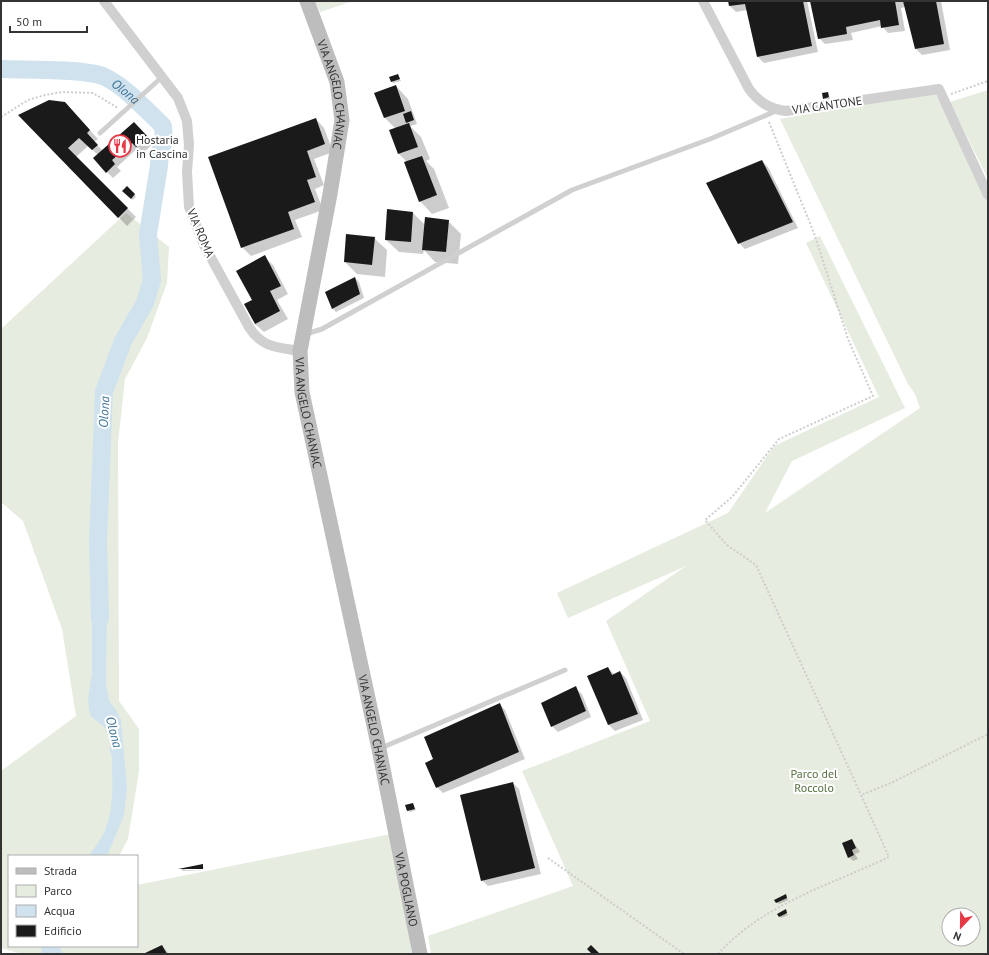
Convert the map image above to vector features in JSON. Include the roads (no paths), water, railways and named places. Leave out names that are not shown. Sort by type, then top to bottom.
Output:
[{"type":"street","name":"VIA ROMA","points":[[104,1],[178,98],[187,121],[189,145],[187,172],[188,207],[204,245],[254,335],[268,346],[300,352]]},
{"type":"street","name":"VIA ANGELO CHANIAC","points":[[307,1],[337,82],[342,120],[330,194],[300,352],[302,392],[304,407],[379,749],[393,825]]},
{"type":"street","name":"VIA CANTONE","points":[[703,1],[749,89],[758,100],[777,110],[786,111],[941,93],[988,196]]},
{"type":"street","name":"VIA POGLIANO","points":[[393,825],[420,954]]},
{"type":"lane","points":[[100,133],[162,77]]},
{"type":"lane","points":[[303,334],[322,329],[572,190],[703,142],[777,110]]},
{"type":"lane","points":[[379,749],[565,670]]},
{"type":"water","points":[[107,592],[106,683],[109,701],[116,710],[121,721],[127,788],[124,815],[107,855],[90,855],[101,839],[108,824],[112,795],[112,756],[110,751],[111,742],[109,733],[90,715],[88,700],[92,672],[92,597]]},
{"type":"water","points":[[41,947],[60,947],[63,954],[42,954]]},
{"type":"waterway","name":"Olona","points":[[1,69],[55,70],[97,74],[121,87],[163,126],[164,140],[160,152],[148,234],[152,280],[145,303],[123,341],[104,392],[98,541],[100,619]]},
{"type":"place","name":"Hostaria in Cascina","points":[[120,146]]},
{"type":"park label","name":"Parco del Roccolo","points":[[814,780]]}]
